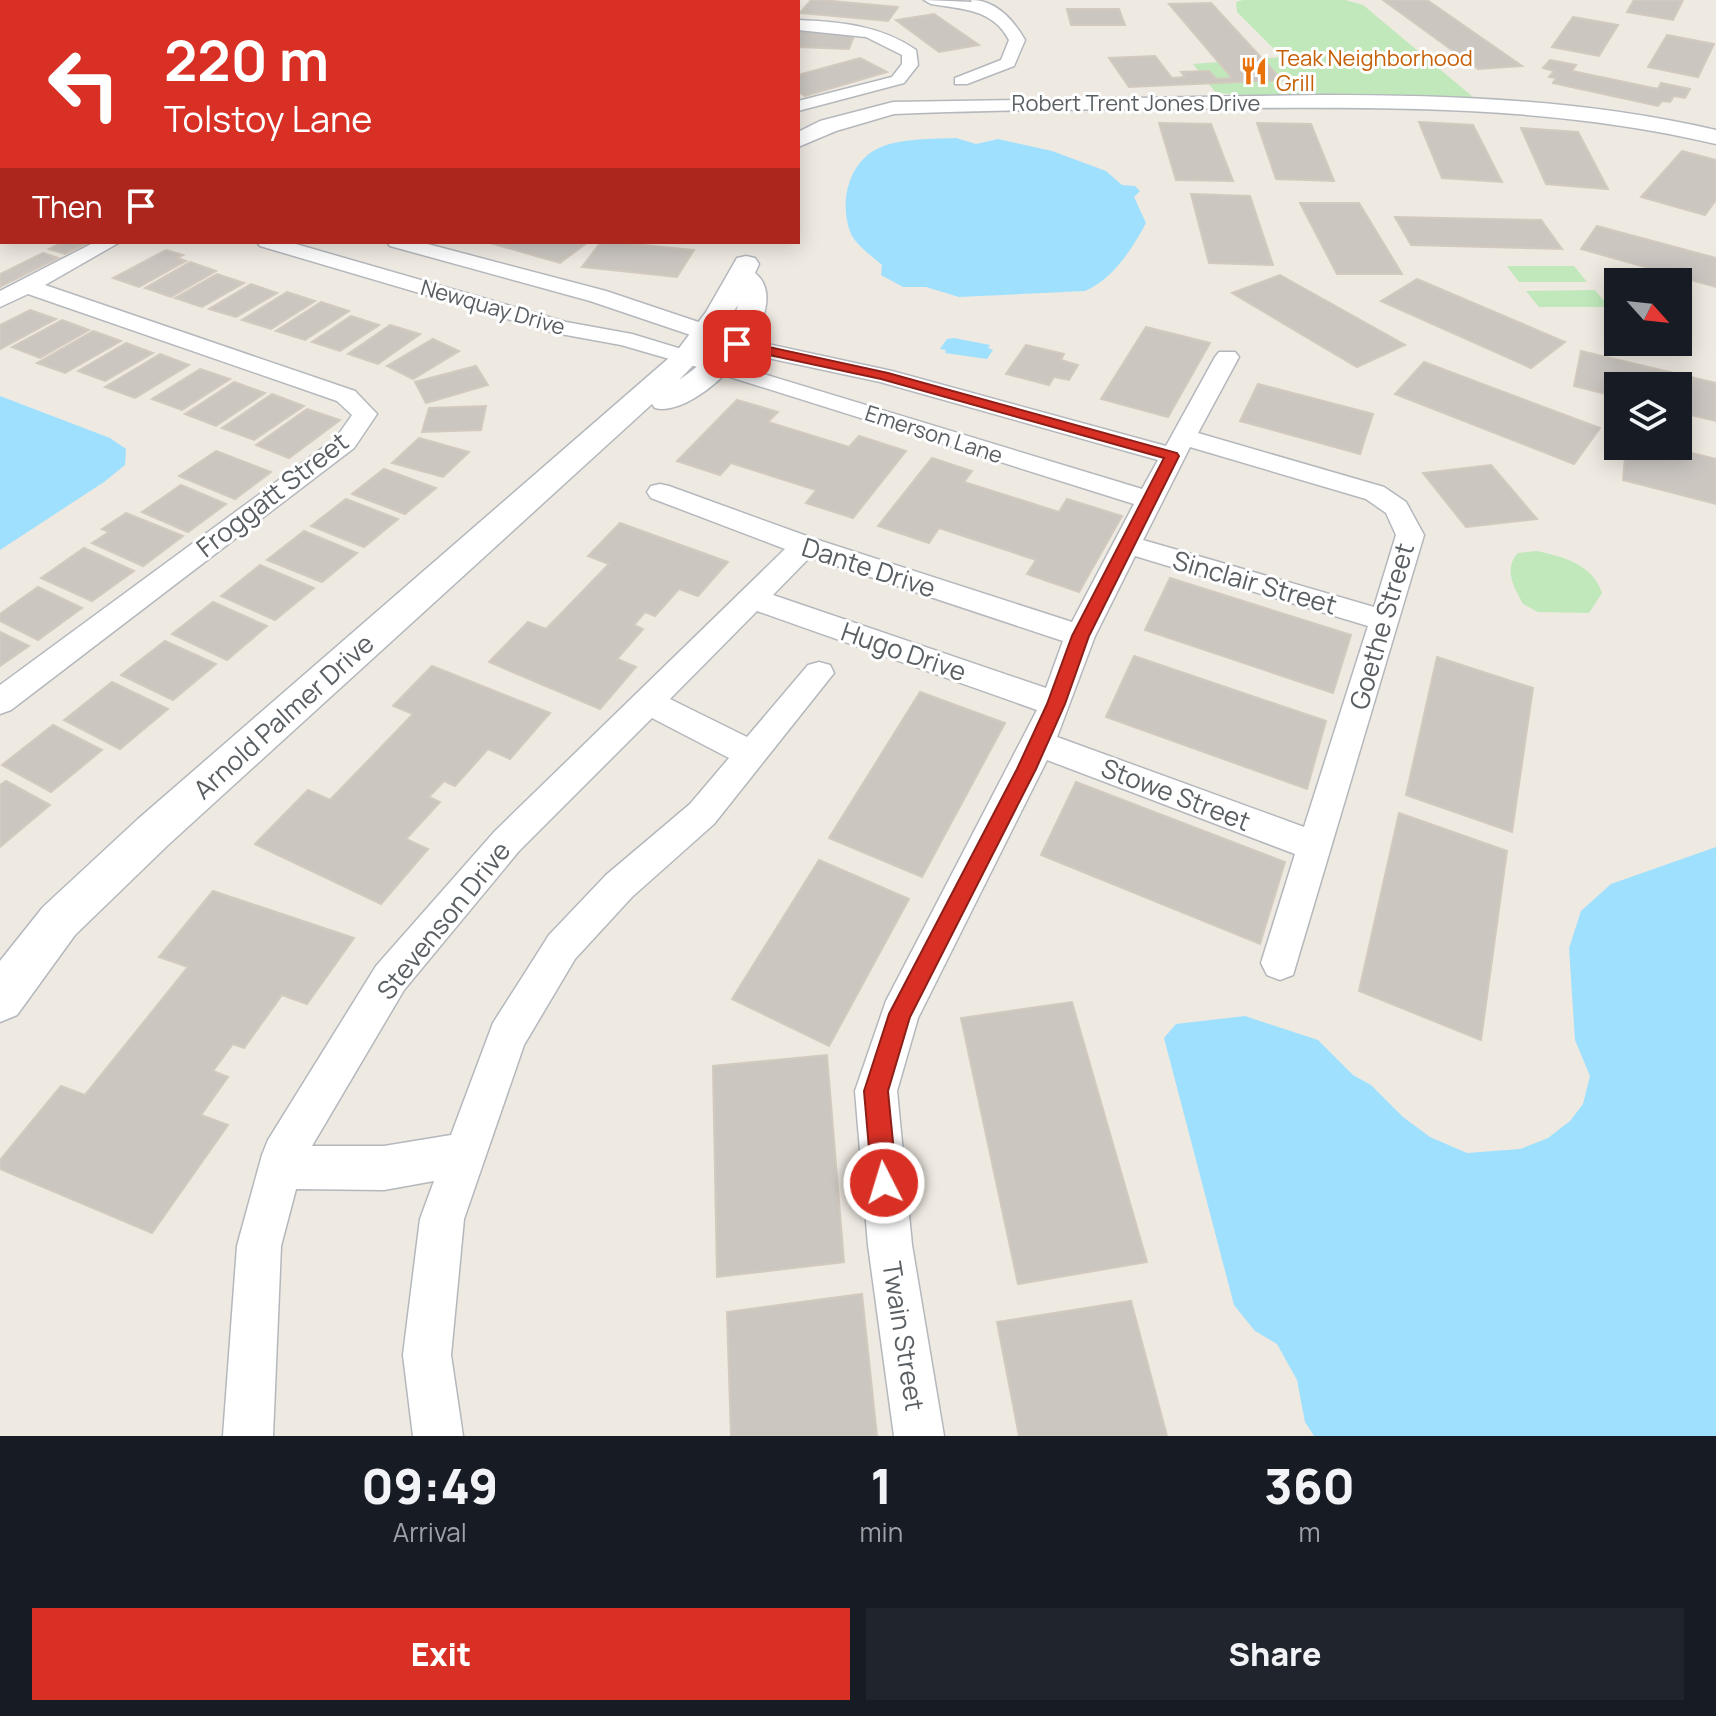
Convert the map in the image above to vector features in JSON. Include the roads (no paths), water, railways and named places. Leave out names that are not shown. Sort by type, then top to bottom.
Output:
[{"type":"street","points":[[931,0],[992,10]]},
{"type":"street","points":[[964,105],[961,81],[988,64],[1008,63],[1017,40],[1010,27],[978,0]]},
{"type":"street","points":[[800,25],[870,31],[895,40],[910,53],[910,65],[898,80],[800,105]]},
{"type":"street","name":"Robert Trent Jones Drive","points":[[800,139],[828,126],[893,108],[1479,102],[1602,114],[1716,137]]},
{"type":"street","points":[[0,300],[106,244]]},
{"type":"street","name":"Newquay Drive","points":[[274,244],[563,328],[624,339],[696,346]]},
{"type":"street","name":"Newquay Drive","points":[[404,244],[558,285],[696,346],[728,355]]},
{"type":"street","points":[[696,346],[729,299],[744,253]]},
{"type":"street","points":[[728,355],[752,306],[744,253]]},
{"type":"street","points":[[519,315],[558,285]]},
{"type":"street","name":"Froggatt Street","points":[[0,702],[345,443],[365,414],[346,396],[27,286]]},
{"type":"street","name":"Arnold Palmer Drive","points":[[0,999],[69,911],[153,832],[696,346]]},
{"type":"street","name":"Arnold Palmer Drive","points":[[582,448],[664,404],[728,355]]},
{"type":"street","name":"Goethe Street","points":[[728,355],[902,381],[961,398],[1375,493],[1397,508],[1410,535],[1280,963]]},
{"type":"street","name":"Emerson Lane","points":[[728,355],[873,415],[1149,500]]},
{"type":"street","name":"Twain Street","points":[[919,1436],[890,1245],[876,1091],[900,1014],[1038,743],[1056,704],[1080,636],[1227,357]]},
{"type":"street","points":[[873,415],[902,381]]},
{"type":"street","points":[[932,434],[961,398]]},
{"type":"street","name":"Dante Drive","points":[[660,492],[805,546],[1080,636]]},
{"type":"street","name":"Sinclair Street","points":[[1126,544],[1384,620]]},
{"type":"street","name":"Stevenson Drive","points":[[248,1436],[259,1246],[283,1155],[390,978],[507,841],[805,546]]},
{"type":"street","name":"Hugo Drive","points":[[752,599],[1056,704]]},
{"type":"street","points":[[438,1436],[427,1355],[442,1219],[507,1036],[562,947],[619,886],[702,814],[819,673]]},
{"type":"street","points":[[649,702],[752,754]]},
{"type":"street","name":"Stowe Street","points":[[1038,743],[1314,846]]},
{"type":"street","points":[[280,1167],[384,1168],[465,1154]]},
{"type":"water","points":[[956,138],[976,144],[998,139],[1052,151],[1106,171],[1122,185],[1135,186],[1140,191],[1134,197],[1146,223],[1113,271],[1085,291],[959,297],[926,287],[903,287],[881,275],[882,265],[853,238],[846,209],[849,183],[861,162],[881,147],[908,140]]},
{"type":"water","points":[[947,339],[990,345],[988,348],[993,350],[987,359],[945,353],[946,350],[940,349]]},
{"type":"water","points":[[0,396],[110,438],[126,449],[125,465],[104,482],[0,550]]},
{"type":"water","points":[[1716,847],[1716,1436],[1314,1436],[1305,1422],[1297,1380],[1277,1344],[1255,1331],[1234,1305],[1164,1038],[1176,1024],[1245,1016],[1318,1040],[1353,1075],[1371,1085],[1403,1117],[1430,1137],[1467,1153],[1520,1149],[1548,1138],[1570,1121],[1583,1104],[1590,1076],[1575,1040],[1569,948],[1581,911],[1611,884]]},
{"type":"place","name":"Teak Neighborhood Grill","points":[[1254,71]]}]
